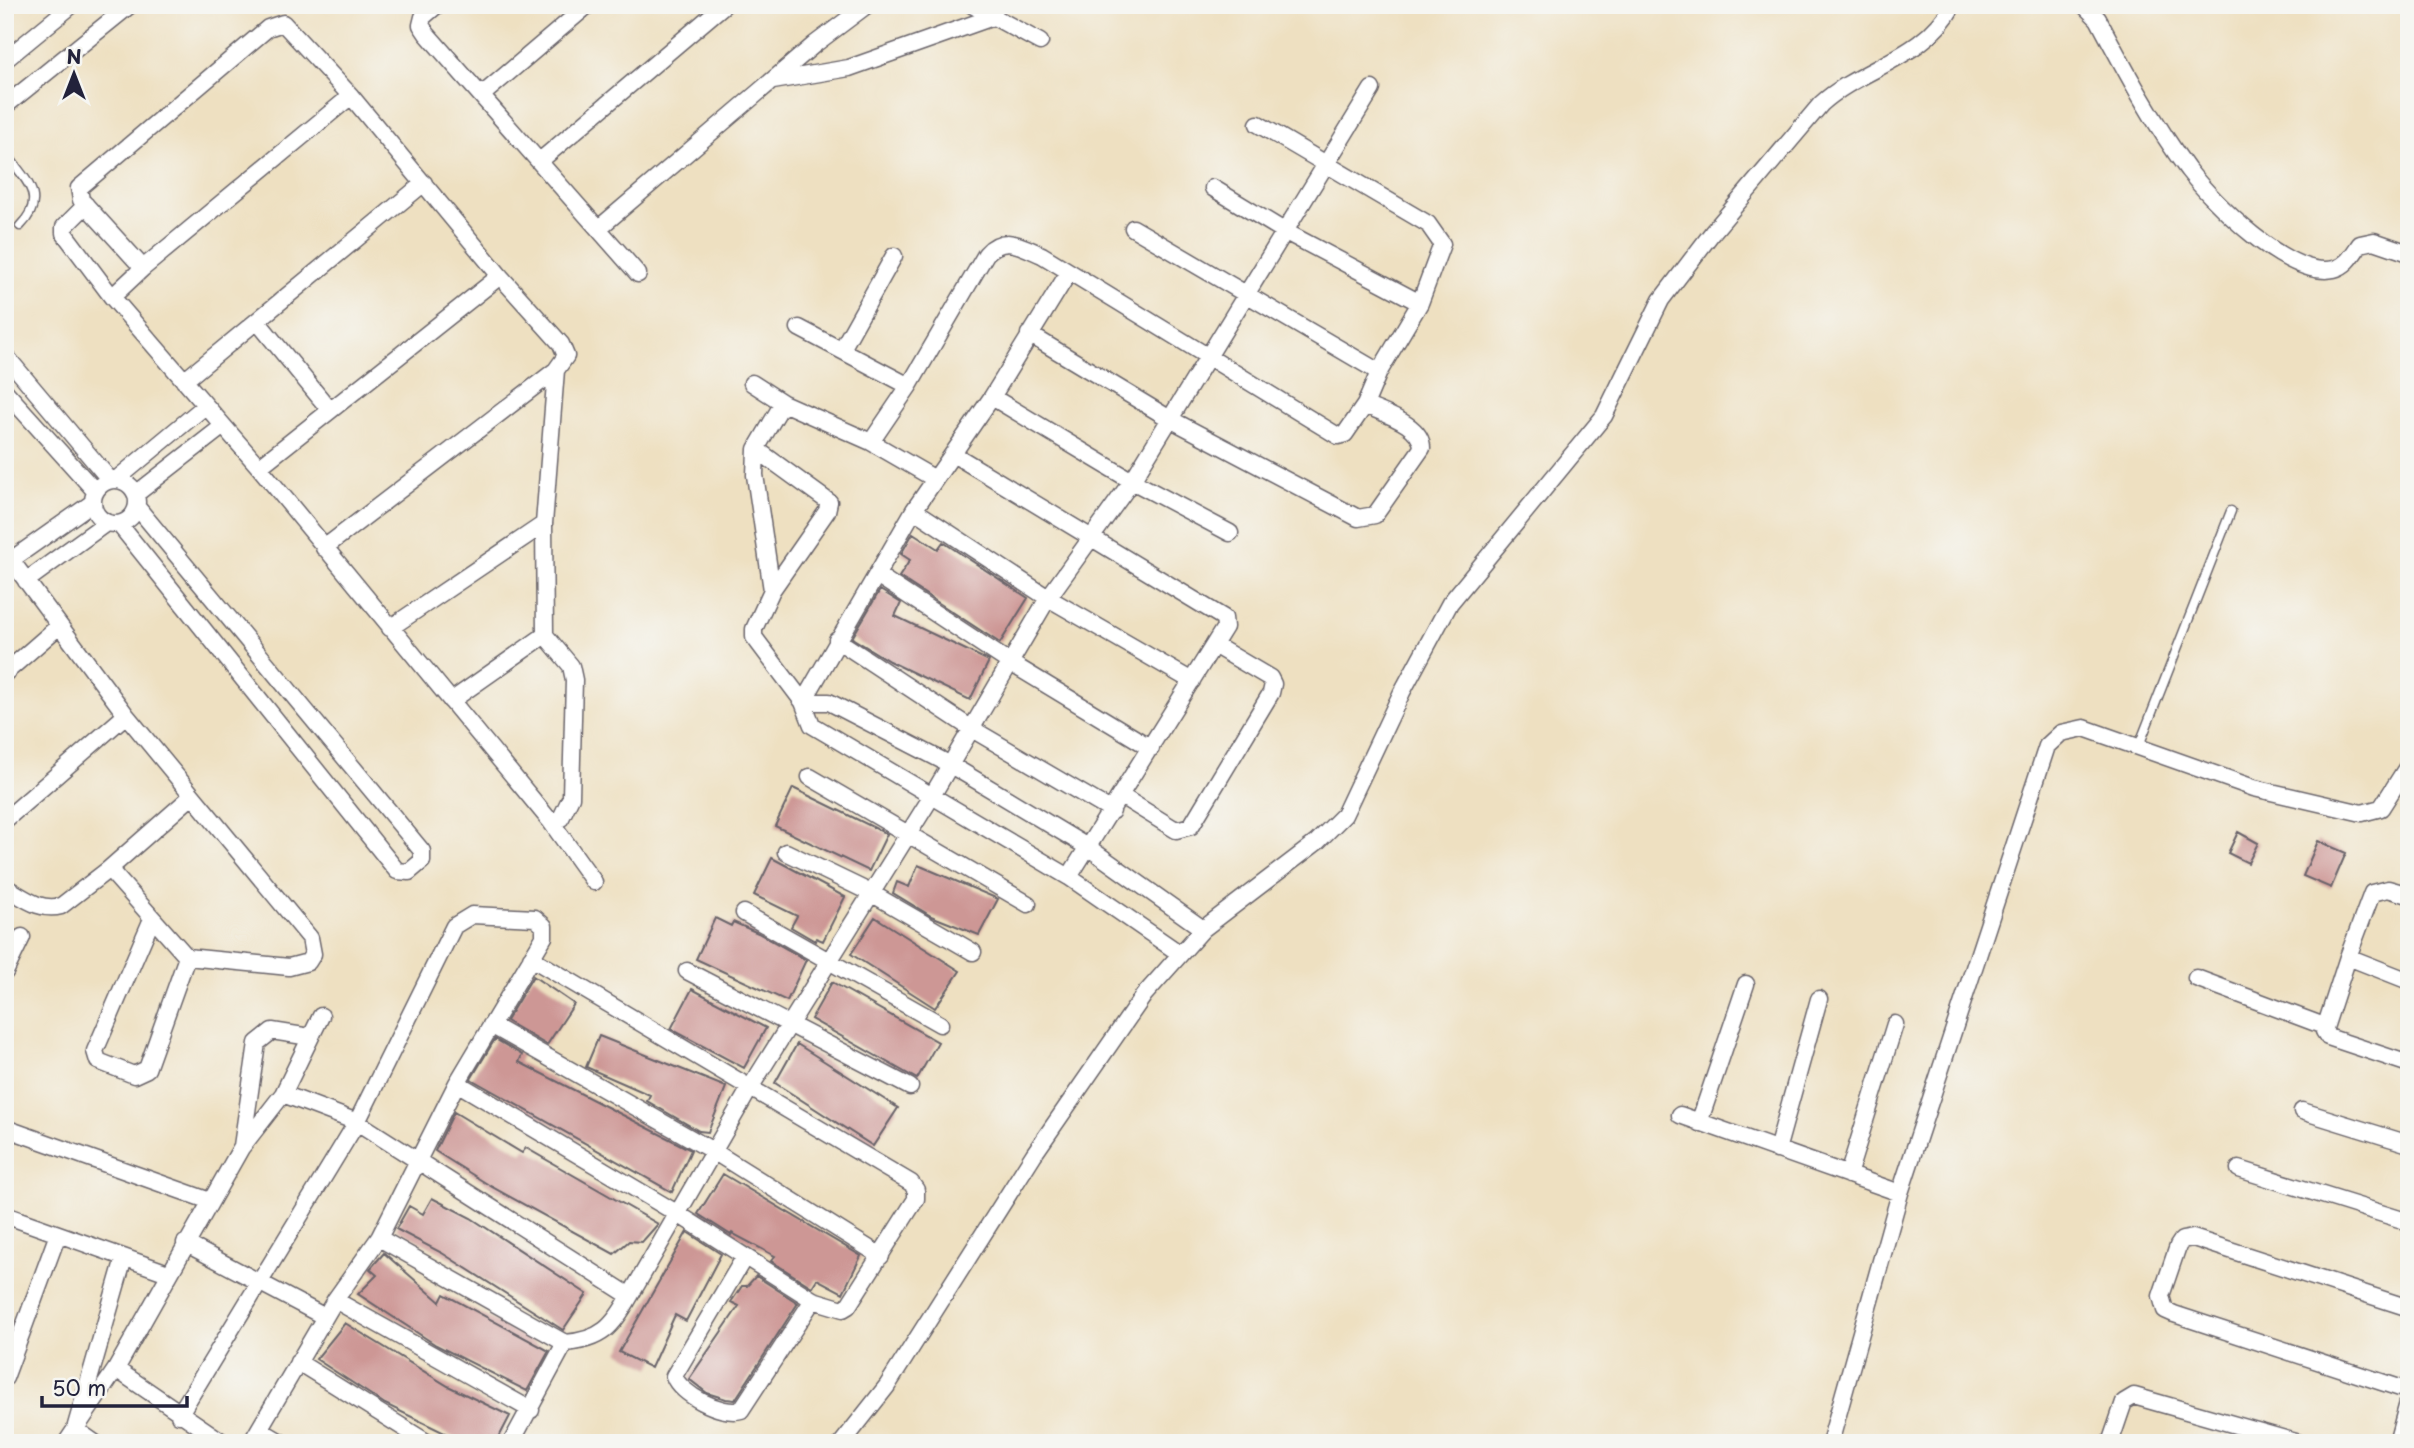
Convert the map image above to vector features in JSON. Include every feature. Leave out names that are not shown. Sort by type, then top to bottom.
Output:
[{"type":"street","points":[[5,60],[72,5]]},
{"type":"street","points":[[5,106],[130,5]]},
{"type":"street","points":[[437,5],[423,17],[421,25],[638,274]]},
{"type":"street","points":[[482,96],[588,5]]},
{"type":"street","points":[[541,160],[724,5]]},
{"type":"street","points":[[599,228],[815,44],[867,5]]},
{"type":"street","points":[[972,5],[1040,42]]},
{"type":"street","points":[[842,1443],[887,1385],[1034,1154],[1123,1023],[1179,953],[1203,929],[1317,842],[1344,815],[1402,692],[1450,603],[1604,416],[1661,300],[1712,233],[1821,104],[1837,90],[1882,68],[1926,40],[1943,23],[1953,5]]},
{"type":"street","points":[[2084,5],[2098,19],[2189,170],[2224,208],[2257,237],[2300,264],[2321,268],[2334,269],[2349,260],[2360,244],[2390,245],[2409,253]]},
{"type":"street","points":[[773,81],[849,68],[993,17]]},
{"type":"street","points":[[143,268],[86,205],[79,195],[82,183],[274,24],[288,27],[351,96],[499,276],[561,344],[566,356],[556,370],[324,548]]},
{"type":"street","points":[[379,1238],[565,1343],[589,1339],[615,1323],[750,1088],[828,959],[910,834],[1048,598],[1132,481],[1243,294],[1372,89]]},
{"type":"street","points":[[112,297],[143,268],[351,96]]},
{"type":"street","points":[[871,442],[909,386],[986,254],[995,244],[1010,241],[1069,272],[1207,354],[1338,436],[1345,434],[1365,405],[1379,372],[1420,303],[1442,244],[1428,224],[1258,124]]},
{"type":"street","points":[[184,381],[424,183]]},
{"type":"street","points":[[1213,188],[1284,231],[1420,303]]},
{"type":"street","points":[[86,205],[64,228],[64,233],[112,297],[259,467],[551,822],[594,883]]},
{"type":"street","points":[[1133,228],[1379,372]]},
{"type":"street","points":[[842,349],[894,256]]},
{"type":"street","points":[[803,702],[914,510],[992,397],[1069,272]]},
{"type":"street","points":[[259,467],[499,276]]},
{"type":"street","points":[[257,321],[329,409]]},
{"type":"street","points":[[799,328],[909,386]]},
{"type":"street","points":[[1029,334],[1170,419],[1358,518],[1368,518],[1375,514],[1422,448],[1422,440],[1413,429],[1365,405]]},
{"type":"street","points":[[5,355],[114,480],[129,484],[137,501],[422,851],[422,861],[409,873],[397,871],[113,524],[96,515],[93,497],[5,391]]},
{"type":"street","points":[[551,822],[561,818],[571,797],[574,680],[571,667],[545,635],[544,524],[556,370]]},
{"type":"street","points":[[752,383],[783,402],[871,442],[935,479]]},
{"type":"street","points":[[992,397],[1132,481],[1230,533]]},
{"type":"street","points":[[772,590],[755,475],[756,449],[783,402]]},
{"type":"street","points":[[109,869],[187,957],[289,967],[307,962],[313,954],[310,939],[126,715],[8,556],[93,497],[205,406]]},
{"type":"street","points":[[26,580],[113,524],[131,518],[137,501],[222,427]]},
{"type":"street","points":[[756,449],[829,502],[827,511],[772,590],[754,629],[754,636],[803,702],[812,725],[1069,877],[1179,953]]},
{"type":"street","points":[[953,454],[1219,612],[1225,626],[1069,877]]},
{"type":"street","points":[[914,510],[1048,598],[1192,681]]},
{"type":"street","points":[[390,628],[544,524]]},
{"type":"street","points":[[877,575],[1009,662],[1151,748]]},
{"type":"street","points":[[5,673],[59,626]]},
{"type":"street","points":[[451,701],[545,635]]},
{"type":"street","points":[[837,640],[972,729],[1112,811]]},
{"type":"street","points":[[1121,796],[1176,830],[1191,826],[1271,693],[1273,684],[1270,678],[1214,645]]},
{"type":"street","points":[[803,702],[829,702],[949,764],[1089,848],[1203,929]]},
{"type":"street","points":[[5,820],[126,715]]},
{"type":"street","points":[[1830,1443],[1900,1193],[2046,746],[2061,733],[2084,728],[2254,788],[2362,813],[2381,808],[2409,764]]},
{"type":"street","points":[[810,777],[1028,904]]},
{"type":"street","points":[[5,887],[45,909],[61,906],[109,869],[192,796]]},
{"type":"street","points":[[786,852],[871,893],[973,952]]},
{"type":"street","points":[[2409,895],[2388,889],[2372,893],[2324,1026],[2328,1037],[2409,1064]]},
{"type":"street","points":[[744,913],[940,1024]]},
{"type":"street","points":[[179,1415],[357,1122],[454,926],[472,915],[535,918],[545,931],[531,958],[457,1083],[379,1238],[335,1300],[255,1436],[282,1443]]},
{"type":"street","points":[[152,919],[94,1051],[98,1061],[134,1075],[147,1069],[187,957]]},
{"type":"street","points":[[5,972],[22,937]]},
{"type":"street","points":[[2348,957],[2409,981]]},
{"type":"street","points":[[457,1083],[678,1214],[813,1300],[843,1309],[881,1256],[916,1199],[916,1190],[911,1183],[531,958]]},
{"type":"street","points":[[687,971],[910,1087]]},
{"type":"street","points":[[2196,978],[2324,1026]]},
{"type":"street","points":[[1699,1123],[1746,984]]},
{"type":"street","points":[[1777,1150],[1819,999]]},
{"type":"street","points":[[70,1436],[116,1369],[185,1243],[242,1148],[283,1094],[321,1016]]},
{"type":"street","points":[[1848,1175],[1895,1024]]},
{"type":"street","points":[[491,1025],[713,1151],[881,1256]]},
{"type":"street","points":[[242,1148],[257,1043],[272,1031],[310,1037]]},
{"type":"street","points":[[283,1094],[357,1122],[630,1296]]},
{"type":"street","points":[[2302,1111],[2409,1144]]},
{"type":"street","points":[[1680,1115],[1900,1193]]},
{"type":"street","points":[[5,1128],[210,1201]]},
{"type":"street","points":[[2239,1169],[2409,1222]]},
{"type":"street","points":[[5,1215],[168,1273]]},
{"type":"street","points":[[5,1378],[58,1234]]},
{"type":"street","points":[[2409,1308],[2193,1238],[2182,1240],[2178,1246],[2161,1296],[2165,1310],[2174,1314],[2409,1391]]},
{"type":"street","points":[[185,1243],[325,1317]]},
{"type":"street","points":[[70,1436],[124,1258]]},
{"type":"street","points":[[744,1258],[674,1376],[682,1388],[720,1410],[733,1413],[741,1410],[813,1300]]},
{"type":"street","points":[[335,1300],[531,1410]]},
{"type":"street","points":[[511,1443],[565,1343]]},
{"type":"street","points":[[299,1362],[428,1443]]},
{"type":"street","points":[[116,1369],[179,1415],[224,1443]]},
{"type":"street","points":[[2110,1443],[2124,1402],[2134,1396],[2299,1443]]},
{"type":"street","points":[[2397,1443],[2409,1399]]},
{"type":"street","points":[[70,1436],[95,1443]]},
{"type":"lane","points":[[5,152],[34,193],[34,208],[19,226]]},
{"type":"lane","points":[[2138,748],[2231,511]]},
{"type":"building","points":[[913,533],[938,549],[943,542],[1028,598],[1000,643],[899,577],[910,560],[901,554]]},
{"type":"building","points":[[880,590],[901,603],[895,616],[989,661],[970,700],[889,661],[852,638]]},
{"type":"building","points":[[793,788],[887,834],[869,871],[775,826]]},
{"type":"building","points":[[2238,832],[2258,843],[2248,863],[2228,853]]},
{"type":"building","points":[[2318,841],[2346,853],[2331,888],[2303,876]]},
{"type":"building","points":[[772,858],[845,897],[823,941],[816,938],[815,941],[791,927],[797,916],[754,895]]},
{"type":"building","points":[[918,865],[998,899],[979,935],[931,916],[893,893],[897,882],[909,887]]},
{"type":"building","points":[[875,917],[960,971],[935,1008],[851,954]]},
{"type":"building","points":[[715,918],[731,926],[733,922],[758,933],[806,960],[787,1001],[696,959]]},
{"type":"building","points":[[533,976],[574,1004],[547,1045],[506,1021]]},
{"type":"building","points":[[832,982],[938,1042],[917,1079],[811,1019]]},
{"type":"building","points":[[692,989],[766,1028],[744,1068],[671,1029]]},
{"type":"building","points":[[599,1036],[726,1087],[708,1132],[699,1131],[647,1101],[650,1095],[586,1067]]},
{"type":"building","points":[[495,1039],[522,1055],[519,1062],[691,1150],[672,1192],[471,1079]]},
{"type":"building","points":[[797,1044],[898,1108],[873,1146],[775,1083]]},
{"type":"building","points":[[454,1112],[522,1153],[526,1148],[658,1224],[642,1242],[629,1241],[614,1254],[492,1187],[435,1151]]},
{"type":"building","points":[[723,1174],[861,1256],[843,1293],[817,1279],[812,1287],[771,1261],[775,1256],[732,1233],[731,1235],[698,1214]]},
{"type":"building","points":[[432,1198],[471,1218],[587,1294],[563,1330],[442,1253],[396,1229],[409,1206],[423,1214]]},
{"type":"building","points":[[687,1232],[721,1254],[686,1321],[675,1315],[651,1368],[619,1352]]},
{"type":"building","points":[[384,1253],[440,1302],[444,1294],[549,1351],[527,1391],[436,1345],[358,1294],[377,1275],[370,1269]]},
{"type":"building","points":[[756,1276],[798,1303],[735,1400],[707,1393],[689,1379],[739,1306],[731,1302],[742,1286],[747,1286]]},
{"type":"building","points":[[345,1323],[448,1386],[510,1416],[496,1443],[465,1443],[385,1404],[316,1359]]}]
